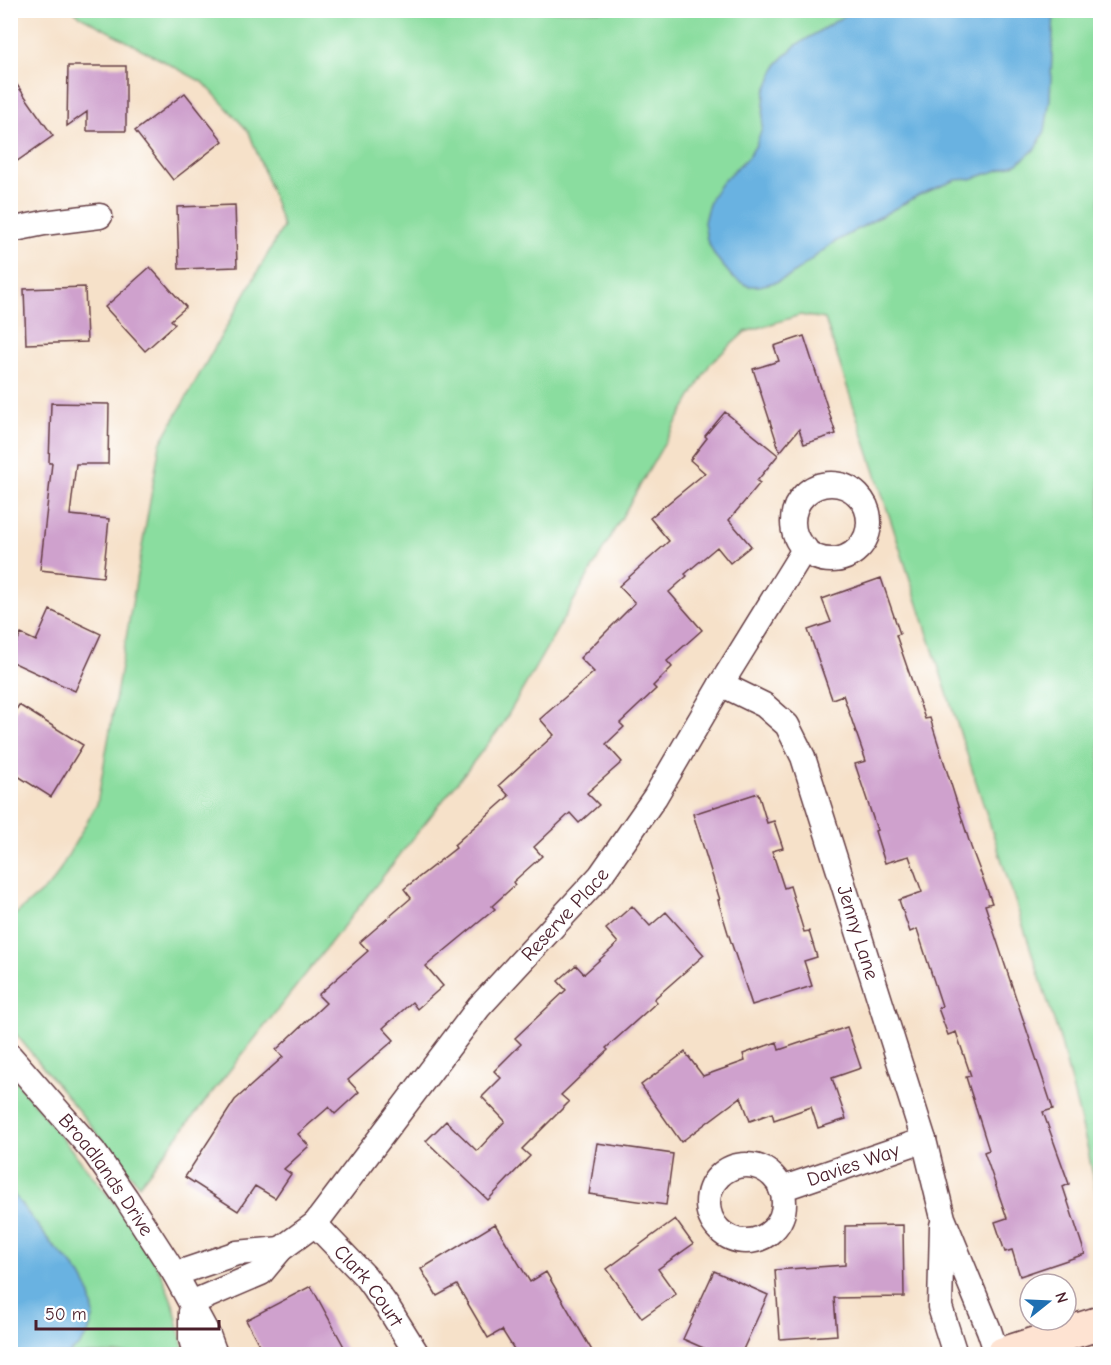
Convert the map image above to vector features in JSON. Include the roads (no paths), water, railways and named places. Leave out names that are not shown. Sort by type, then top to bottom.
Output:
[{"type":"main road","points":[[1004,1354],[1101,1323]]},
{"type":"street","points":[[10,230],[100,216]]},
{"type":"street","name":"Reserve Place","points":[[191,1303],[261,1273],[281,1249],[315,1224],[479,1006],[600,876],[656,797],[720,684],[805,548]]},
{"type":"street","name":"Jenny Lane","points":[[720,684],[764,705],[787,725],[803,757],[924,1140],[943,1218],[990,1330],[997,1354]]},
{"type":"street","name":"Broadlands Drive","points":[[10,1056],[94,1152],[175,1274],[215,1354]]},
{"type":"street","name":"Davies Way","points":[[781,1189],[924,1140]]},
{"type":"street","name":"Jenny Lane","points":[[943,1218],[940,1307],[955,1354]]},
{"type":"street","name":"Clark Court","points":[[315,1224],[365,1276],[417,1354]]},
{"type":"street","points":[[175,1274],[237,1253],[281,1249]]},
{"type":"street","name":"Broadlands Drive","points":[[191,1303],[191,1339],[195,1354]]},
{"type":"water","points":[[852,11],[1054,11],[1050,99],[1045,131],[1035,149],[1018,163],[971,179],[956,180],[919,195],[833,243],[790,276],[776,282],[748,286],[733,278],[715,256],[707,240],[704,222],[712,196],[722,182],[749,156],[756,145],[762,128],[765,92],[778,63],[795,46]]},
{"type":"water","points":[[11,1191],[54,1247],[81,1276],[89,1291],[94,1315],[88,1334],[79,1346],[68,1354],[21,1354],[11,1347]]}]
